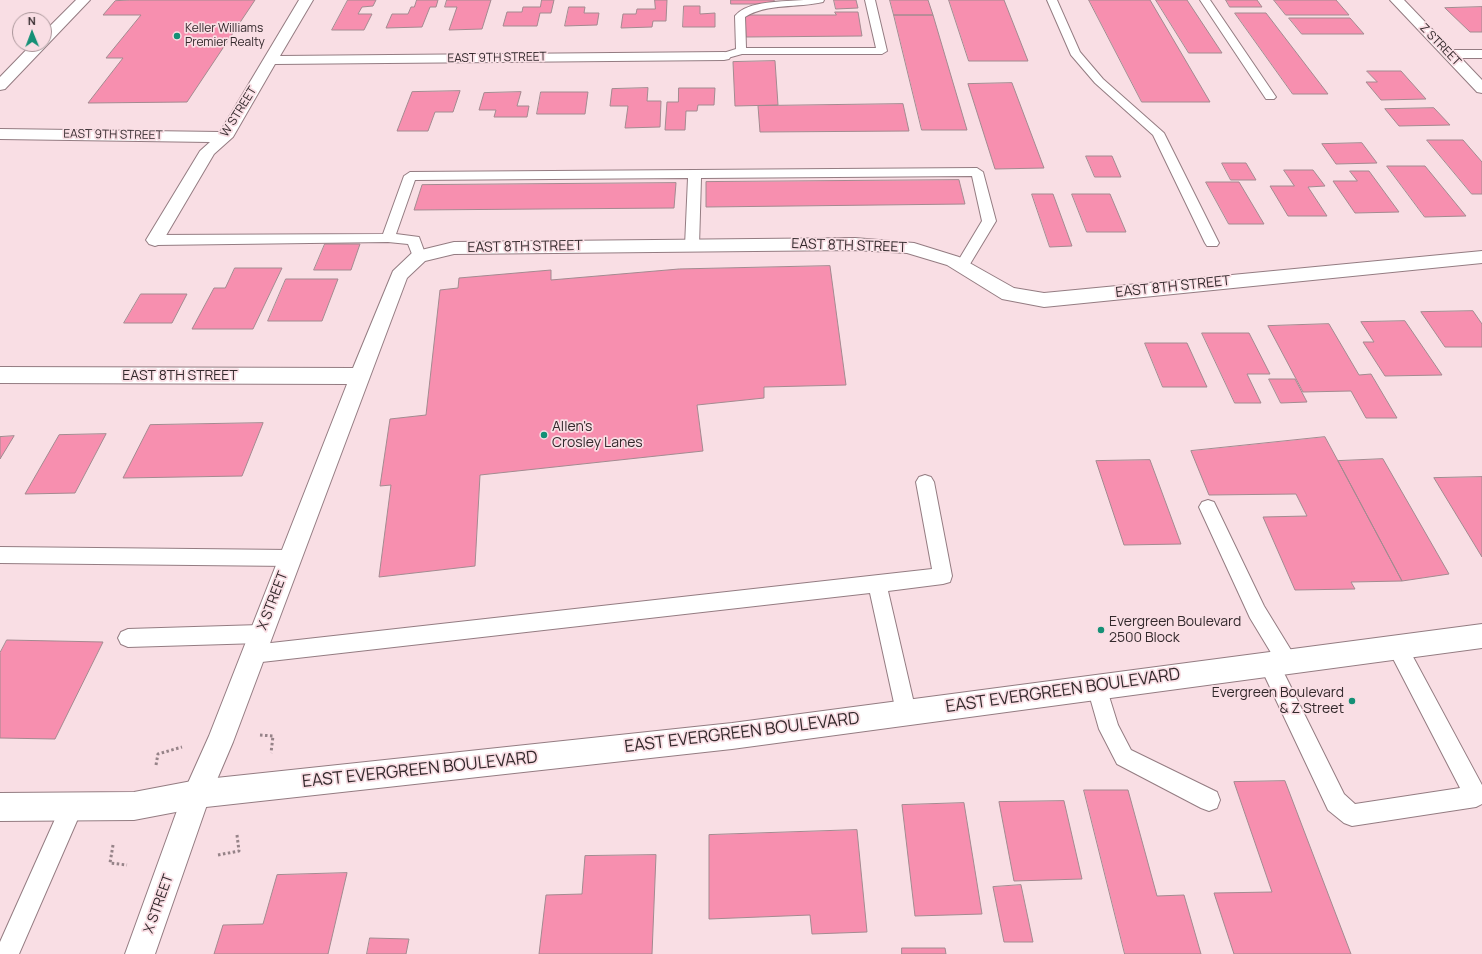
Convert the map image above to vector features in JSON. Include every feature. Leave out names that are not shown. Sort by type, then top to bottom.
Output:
[{"type":"street","points":[[52,32],[83,0]]},
{"type":"street","name":"W STREET","points":[[155,240],[208,151],[225,137],[306,0]]},
{"type":"street","name":"Z STREET","points":[[1397,0],[1482,89]]},
{"type":"street","points":[[0,86],[32,52]]},
{"type":"street","points":[[1449,54],[1482,54]]},
{"type":"street","name":"EAST 9TH STREET","points":[[271,60],[724,56]]},
{"type":"street","name":"EAST 9TH STREET","points":[[0,134],[225,137]]},
{"type":"street","name":"EAST 8TH STREET","points":[[419,256],[454,248],[855,244],[908,247],[953,261],[1010,294],[1044,300],[1482,257]]},
{"type":"street","name":"X STREET","points":[[140,954],[197,794],[220,742],[256,644],[399,275],[419,256]]},
{"type":"street","name":"EAST 8TH STREET","points":[[0,375],[359,376]]},
{"type":"street","name":"EAST EVERGREEN BOULEVARD","points":[[0,806],[134,806],[197,794],[732,736],[1482,636]]},
{"type":"lane","points":[[741,51],[740,16],[746,10],[758,7],[806,4],[819,0]]},
{"type":"lane","points":[[724,56],[741,51],[882,51],[870,0]]},
{"type":"lane","points":[[1052,0],[1075,53],[1099,81],[1158,133],[1212,243]]},
{"type":"lane","points":[[1205,0],[1270,97]]},
{"type":"lane","points":[[388,238],[410,176],[977,172],[989,221],[962,266]]},
{"type":"lane","points":[[692,246],[695,174]]},
{"type":"lane","points":[[155,240],[388,238],[414,240],[419,256]]},
{"type":"lane","points":[[128,638],[256,644],[877,584],[943,576],[925,482]]},
{"type":"lane","points":[[1208,508],[1257,612],[1336,802],[1352,815],[1476,796],[1397,647]]},
{"type":"lane","points":[[0,555],[290,558]]},
{"type":"lane","points":[[877,584],[906,712]]},
{"type":"lane","points":[[1097,687],[1109,729],[1124,757],[1209,800]]},
{"type":"lane","points":[[7,954],[49,862],[72,806]]},
{"type":"path","points":[[260,735],[274,736],[270,756]]},
{"type":"path","points":[[156,765],[158,754],[183,747]]},
{"type":"path","points":[[218,855],[239,851],[237,835]]},
{"type":"path","points":[[113,845],[110,863],[127,865]]},
{"type":"building","name":"Keller Williams Premier Realty","points":[[255,0],[187,102],[88,103],[123,58],[106,58],[141,15],[103,15],[115,1]]},
{"type":"building","points":[[348,0],[376,0],[373,6],[362,7],[358,14],[372,14],[364,30],[332,30]]},
{"type":"building","points":[[417,0],[438,0],[436,7],[430,7],[422,27],[386,28],[392,14],[408,14],[411,7],[414,7]]},
{"type":"building","points":[[447,0],[491,0],[482,29],[449,30],[457,7],[445,7]]},
{"type":"building","points":[[542,0],[554,0],[551,13],[540,13],[537,26],[503,26],[507,12],[522,12],[523,7],[540,7]]},
{"type":"building","points":[[655,0],[667,0],[666,21],[653,21],[652,27],[621,28],[623,14],[636,14],[637,9],[655,9]]},
{"type":"building","points":[[731,0],[774,0],[775,4],[731,4]]},
{"type":"building","points":[[834,0],[856,0],[858,8],[836,9]]},
{"type":"building","points":[[890,0],[928,0],[933,15],[894,15]]},
{"type":"building","points":[[949,0],[1004,0],[1028,61],[969,61]]},
{"type":"building","points":[[1089,0],[1150,0],[1210,102],[1142,102]]},
{"type":"building","points":[[1156,0],[1187,0],[1222,53],[1189,53]]},
{"type":"building","points":[[1226,0],[1257,0],[1262,7],[1230,7]]},
{"type":"building","points":[[1274,0],[1336,0],[1349,15],[1286,15]]},
{"type":"building","points":[[684,6],[700,6],[700,14],[715,13],[715,27],[683,27]]},
{"type":"building","points":[[569,7],[585,7],[584,13],[599,13],[597,25],[565,26]]},
{"type":"building","points":[[1482,7],[1482,32],[1470,32],[1445,8]]},
{"type":"building","points":[[835,12],[858,12],[862,36],[746,37],[745,15],[836,15]]},
{"type":"building","points":[[1235,13],[1266,13],[1328,94],[1293,94]]},
{"type":"building","points":[[894,15],[933,15],[967,130],[922,130]]},
{"type":"building","points":[[1289,18],[1350,18],[1364,34],[1302,34]]},
{"type":"building","points":[[775,61],[778,105],[735,106],[733,62]]},
{"type":"building","points":[[1367,71],[1401,71],[1426,99],[1381,100],[1366,82],[1377,82]]},
{"type":"building","points":[[1012,83],[1044,168],[995,169],[968,84]]},
{"type":"building","points":[[648,88],[647,101],[661,101],[660,127],[625,128],[628,106],[610,106],[612,89]]},
{"type":"building","points":[[679,88],[715,88],[714,105],[698,105],[697,111],[686,111],[685,130],[665,130],[667,102],[678,102]]},
{"type":"building","points":[[460,91],[453,112],[435,112],[428,131],[397,131],[412,92]]},
{"type":"building","points":[[521,92],[517,106],[529,106],[527,117],[494,117],[496,110],[479,110],[484,93]]},
{"type":"building","points":[[541,92],[588,92],[585,114],[537,114]]},
{"type":"building","points":[[903,104],[909,131],[760,132],[758,106]]},
{"type":"building","points":[[1434,108],[1450,125],[1399,126],[1385,109]]},
{"type":"building","points":[[1427,140],[1463,140],[1482,162],[1482,194],[1472,194]]},
{"type":"building","points":[[1362,143],[1377,163],[1336,164],[1322,144]]},
{"type":"building","points":[[1086,156],[1112,156],[1121,177],[1095,177]]},
{"type":"building","points":[[1222,163],[1246,163],[1256,180],[1231,180]]},
{"type":"building","points":[[1387,166],[1425,166],[1466,216],[1425,217]]},
{"type":"building","points":[[1284,170],[1313,170],[1325,186],[1308,187],[1327,216],[1288,216],[1270,186],[1294,186]]},
{"type":"building","points":[[1350,171],[1369,171],[1399,212],[1355,213],[1333,181],[1357,181]]},
{"type":"building","points":[[959,180],[965,204],[706,207],[706,182]]},
{"type":"building","points":[[1206,182],[1239,182],[1264,224],[1229,224]]},
{"type":"building","points":[[676,183],[674,208],[414,210],[422,185]]},
{"type":"building","points":[[1032,194],[1053,194],[1072,246],[1050,247]]},
{"type":"building","points":[[1072,194],[1110,194],[1126,232],[1087,232]]},
{"type":"building","points":[[325,244],[360,244],[351,270],[314,270]]},
{"type":"building","name":"Allen's Crosley Lanes","points":[[830,266],[846,385],[764,387],[764,398],[697,405],[703,451],[480,475],[475,566],[379,577],[391,485],[380,486],[390,419],[426,415],[440,290],[458,288],[459,278],[551,270],[551,280],[679,269]]},
{"type":"building","points":[[235,268],[282,268],[253,329],[192,329],[214,288],[225,288]]},
{"type":"building","points":[[286,279],[338,279],[322,321],[268,321]]},
{"type":"building","points":[[141,294],[187,294],[172,323],[124,323]]},
{"type":"building","points":[[1473,311],[1482,324],[1482,347],[1445,347],[1421,312]]},
{"type":"building","points":[[1405,321],[1442,375],[1385,376],[1363,342],[1374,342],[1361,322]]},
{"type":"building","points":[[1329,324],[1359,375],[1371,374],[1397,418],[1366,418],[1351,391],[1303,392],[1268,326]]},
{"type":"building","points":[[1202,333],[1249,333],[1270,374],[1247,374],[1261,403],[1235,403]]},
{"type":"building","points":[[1145,343],[1187,343],[1207,387],[1163,387]]},
{"type":"building","points":[[1269,379],[1295,379],[1307,402],[1281,403]]},
{"type":"building","points":[[263,423],[242,476],[123,478],[150,425]]},
{"type":"building","points":[[106,434],[75,493],[25,494],[59,435]]},
{"type":"building","points":[[14,436],[0,459],[0,437]]},
{"type":"building","points":[[1325,437],[1402,581],[1351,582],[1355,589],[1295,590],[1263,517],[1307,516],[1296,494],[1209,495],[1191,451]]},
{"type":"building","points":[[1383,459],[1449,574],[1402,581],[1338,461]]},
{"type":"building","points":[[1150,460],[1181,544],[1124,545],[1096,461]]},
{"type":"building","points":[[1482,477],[1482,557],[1434,478]]},
{"type":"building","points":[[7,640],[103,642],[55,739],[0,738],[0,653]]},
{"type":"building","points":[[1285,781],[1351,954],[1234,954],[1214,893],[1272,892],[1234,782]]},
{"type":"building","points":[[1084,790],[1128,790],[1157,896],[1184,895],[1201,954],[1125,954]]},
{"type":"building","points":[[1064,801],[1082,879],[1014,881],[999,802]]},
{"type":"building","points":[[964,803],[982,914],[915,916],[902,805]]},
{"type":"building","points":[[857,830],[867,932],[812,934],[810,915],[709,919],[709,835]]},
{"type":"building","points":[[656,855],[652,954],[539,954],[546,895],[582,894],[585,856]]},
{"type":"building","points":[[347,873],[328,954],[214,954],[223,925],[263,924],[277,875]]},
{"type":"building","points":[[1021,885],[1033,942],[1004,942],[993,887]]},
{"type":"building","points":[[370,938],[409,939],[406,954],[367,954]]},
{"type":"building","points":[[902,948],[945,948],[946,954],[902,954]]},
{"type":"place","name":"Keller Williams Premier Realty","points":[[177,36]]},
{"type":"place","name":"Allen's Crosley Lanes","points":[[544,435]]},
{"type":"place","name":"Evergreen Boulevard 2500 Block","points":[[1101,630]]},
{"type":"place","name":"Evergreen Boulevard & Z Street","points":[[1352,701]]}]
